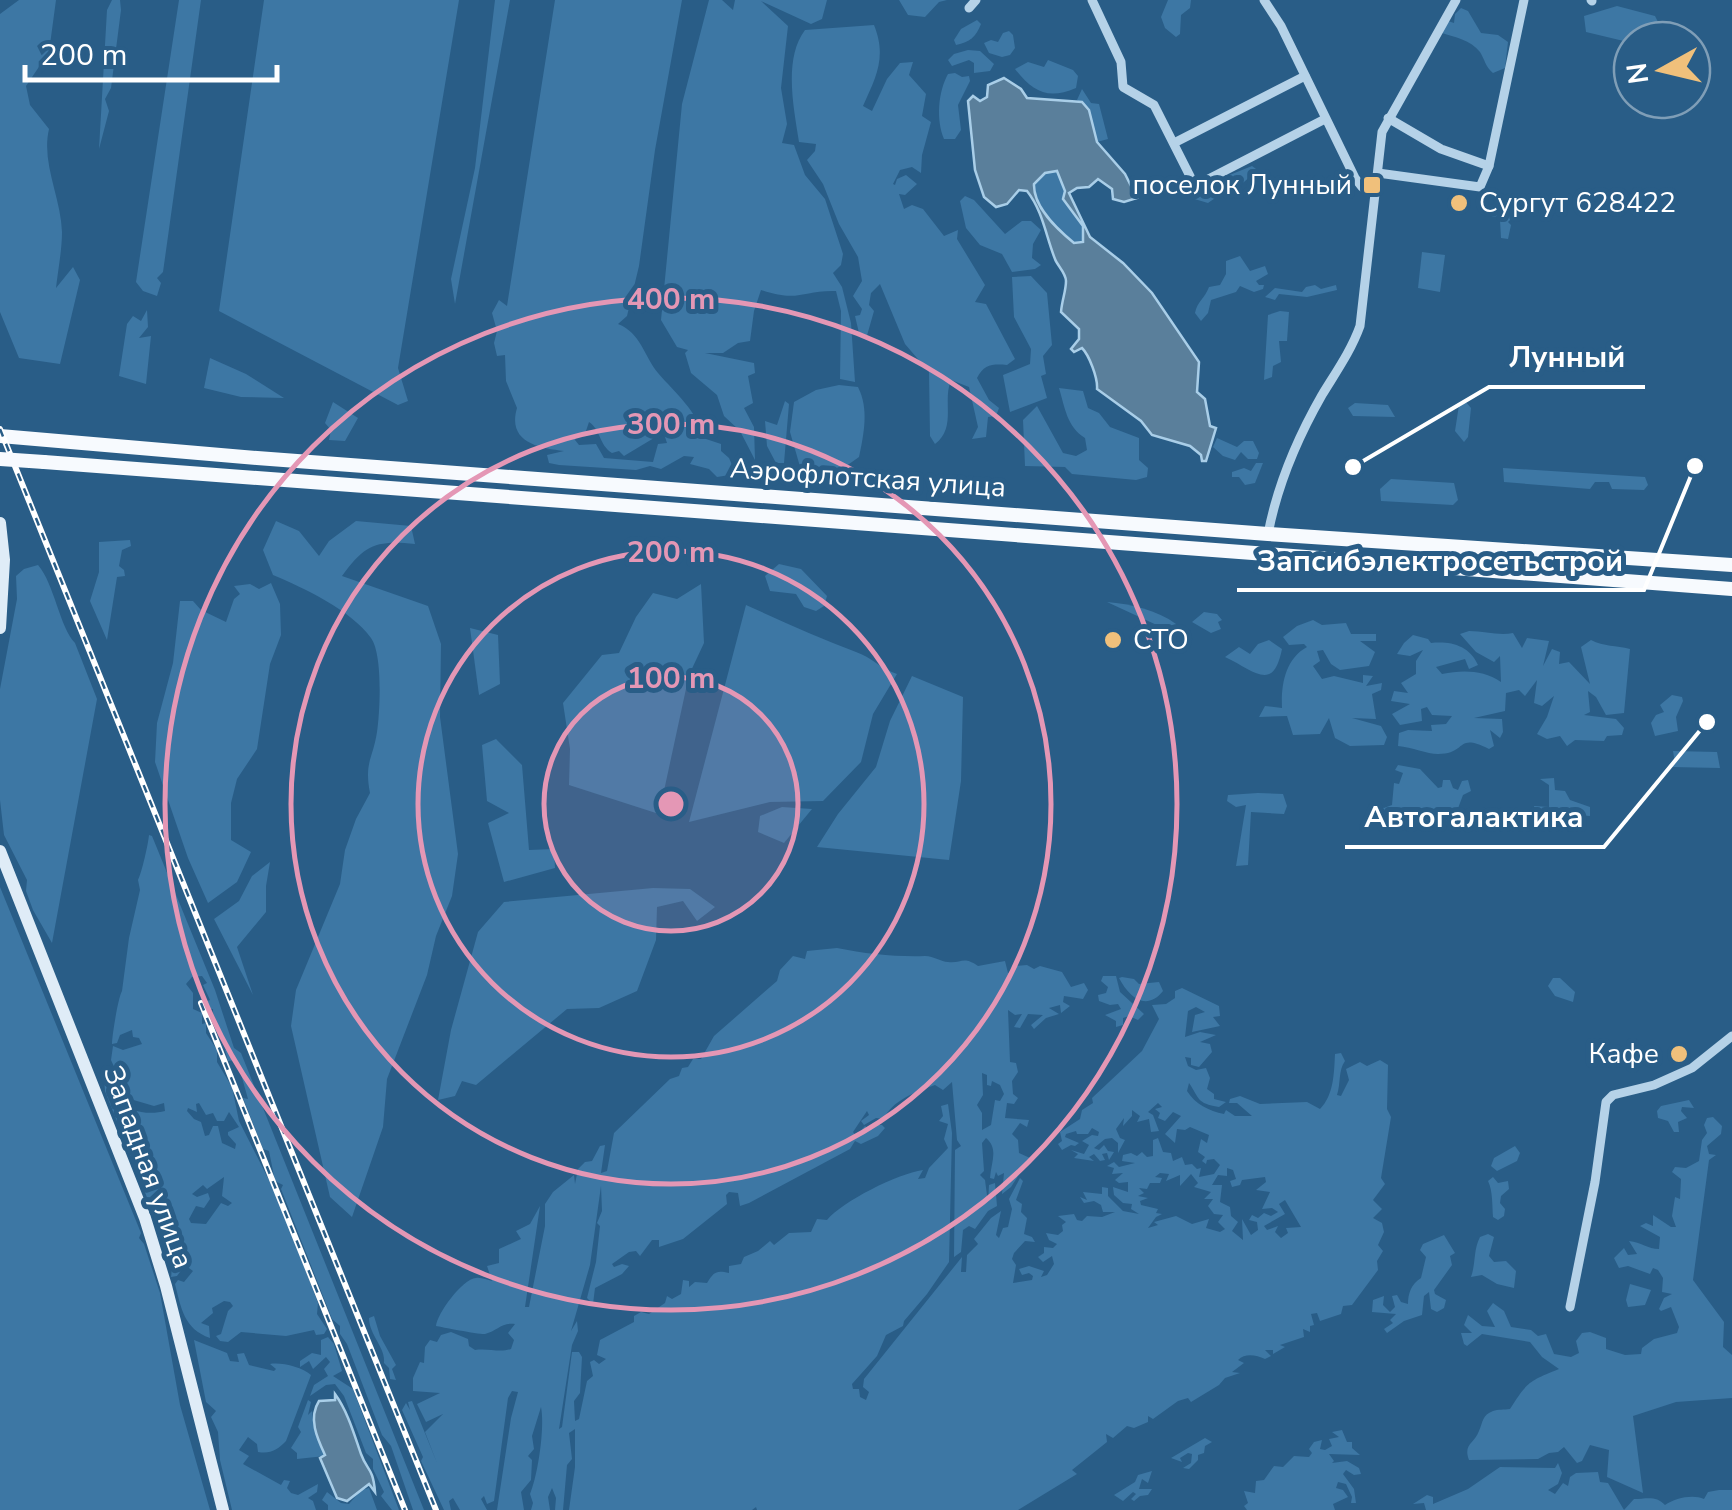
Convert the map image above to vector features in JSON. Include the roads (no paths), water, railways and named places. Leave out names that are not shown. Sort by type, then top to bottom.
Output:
[{"type":"main road","name":"Аэрофлотская улица","points":[[0,436],[1732,566]]},
{"type":"main road","name":"Аэрофлотская улица","points":[[0,458],[1732,588]]},
{"type":"street","points":[[1092,0],[1121,62],[1124,87],[1154,105],[1196,186],[1325,119]]},
{"type":"street","points":[[1264,0],[1356,178],[1362,188],[1375,194]]},
{"type":"street","points":[[1268,534],[1274,507],[1301,437],[1360,326],[1382,132],[1456,0]]},
{"type":"street","points":[[1378,173],[1480,187],[1489,166],[1524,0]]},
{"type":"street","points":[[1174,143],[1306,76]]},
{"type":"street","points":[[1388,118],[1441,149],[1489,166]]},
{"type":"street","points":[[0,523],[0,628]]},
{"type":"street","name":"Западная улица","points":[[0,851],[145,1218],[222,1510]]},
{"type":"street","points":[[1570,1307],[1595,1182],[1606,1102],[1613,1095],[1692,1068],[1732,1036]]},
{"type":"railway","points":[[0,429],[436,1510]]},
{"type":"railway","points":[[201,1003],[405,1510]]},
{"type":"place","name":"поселок Лунный","points":[[1372,185]]},
{"type":"place","name":"Сургут 628422","points":[[1459,203]]},
{"type":"place","name":"Запсибэлектросетьстрой","points":[[1695,466]]},
{"type":"place","name":"Лунный","points":[[1353,467]]},
{"type":"place","name":"СТО","points":[[1113,640]]},
{"type":"place","name":"Автогалактика","points":[[1707,722]]},
{"type":"place","name":"Кафе","points":[[1679,1054]]}]
